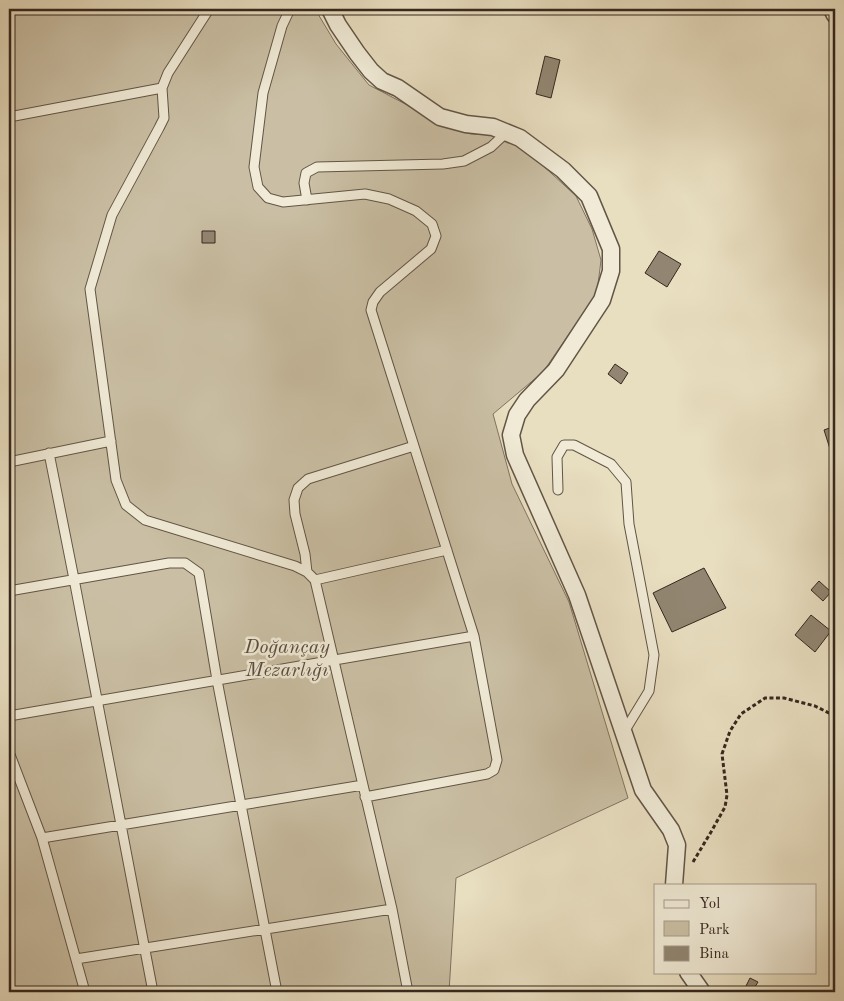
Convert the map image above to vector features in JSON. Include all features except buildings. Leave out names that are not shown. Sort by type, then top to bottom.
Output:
[{"type":"street","points":[[330,9],[338,25],[357,53],[371,71],[382,81],[398,88],[440,117],[466,124],[494,127],[520,138],[563,170],[589,196],[612,249],[611,271],[602,300],[556,370],[527,400],[517,415],[511,435],[514,455],[576,595],[643,790],[671,830],[677,845],[674,884]]},
{"type":"street","points":[[832,9],[835,15]]},
{"type":"street","points":[[689,974],[702,992]]},
{"type":"lane","points":[[208,9],[168,73],[162,88],[164,118],[112,216],[90,289],[116,480],[126,505],[145,520],[295,566],[307,572],[315,580],[392,909],[408,992]]},
{"type":"lane","points":[[290,9],[282,26],[263,93],[254,167],[258,187],[268,198],[283,202],[366,194],[389,199],[416,211],[432,224],[436,236],[431,249],[380,292],[373,302],[371,310],[474,636],[496,760],[494,770],[486,774],[365,797]]},
{"type":"lane","points":[[9,117],[162,88]]},
{"type":"lane","points":[[307,200],[304,183],[306,173],[318,167],[443,164],[464,161],[491,147],[507,132]]},
{"type":"lane","points":[[9,462],[110,441]]},
{"type":"lane","points":[[558,490],[557,457],[564,445],[574,445],[611,464],[626,482],[629,524],[654,655],[648,691],[624,732]]},
{"type":"lane","points":[[307,572],[305,554],[295,514],[294,500],[298,488],[308,479],[414,446]]},
{"type":"lane","points":[[49,453],[153,992]]},
{"type":"lane","points":[[315,580],[447,550]]},
{"type":"lane","points":[[9,590],[169,563],[185,563],[199,573],[217,680],[277,992]]},
{"type":"lane","points":[[9,716],[474,636]]},
{"type":"lane","points":[[9,752],[42,838],[85,992]]},
{"type":"lane","points":[[42,838],[362,785]]},
{"type":"lane","points":[[76,958],[392,909]]},
{"type":"path","points":[[692,862],[725,807],[727,795],[722,754],[730,731],[741,714],[765,698],[784,698],[815,706],[835,716]]},
{"type":"green space","name":"Doğançay Mezarlığı","points":[[9,9],[315,9],[336,44],[369,85],[444,127],[471,134],[494,135],[527,151],[576,196],[592,229],[601,260],[597,293],[543,372],[493,414],[512,484],[569,602],[628,798],[456,878],[449,992],[9,992]]}]
